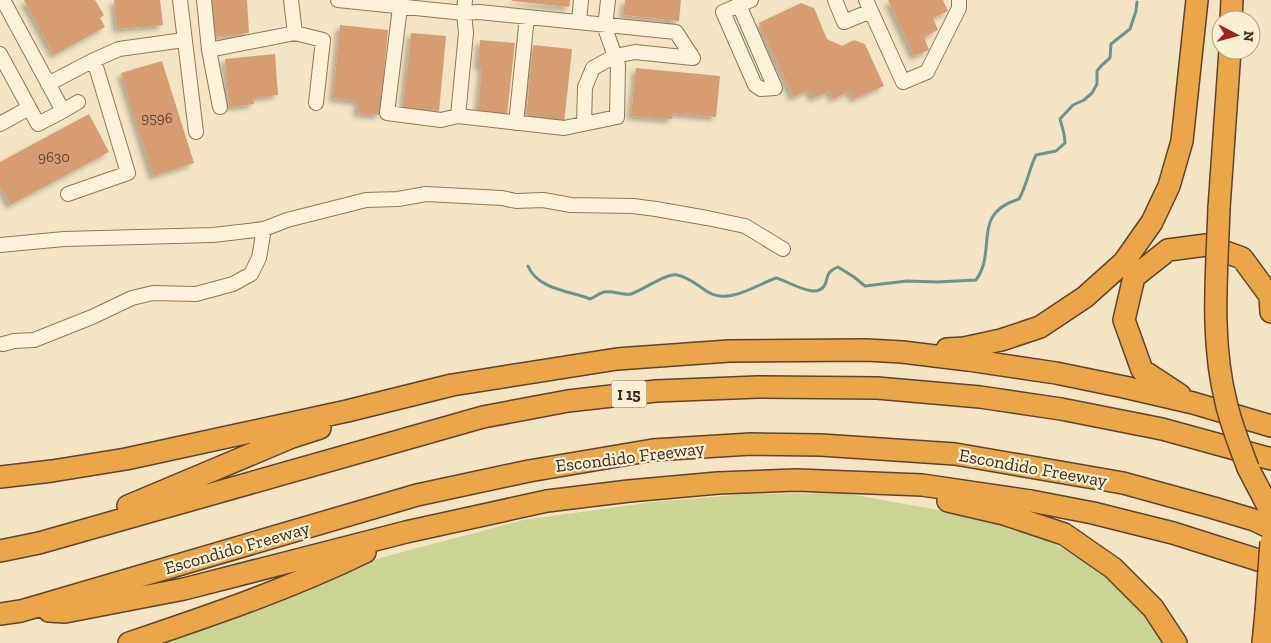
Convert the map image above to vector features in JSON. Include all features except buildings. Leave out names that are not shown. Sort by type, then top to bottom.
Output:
[{"type":"highway","points":[[0,477],[126,459],[347,411],[452,385],[617,359],[663,354],[779,350],[902,352],[964,348],[1001,340],[1040,327],[1085,297],[1124,262],[1152,222],[1169,186],[1182,140],[1197,0]]},
{"type":"highway","points":[[1229,60],[1219,208],[1216,286],[1217,342],[1226,402],[1248,468],[1271,512]]},
{"type":"highway","points":[[1192,403],[1142,370],[1124,320],[1134,277],[1168,250],[1206,246],[1242,258],[1270,296],[1271,312]]},
{"type":"highway","points":[[902,352],[1056,373],[1124,386],[1271,426]]},
{"type":"highway","points":[[39,543],[292,437],[396,405],[495,378]]},
{"type":"highway","name":"I 15","points":[[0,551],[39,543],[482,417],[568,401],[656,391],[758,387],[876,388],[980,397],[1061,409],[1162,429],[1271,459]]},
{"type":"highway","name":"Escondido Freeway","points":[[0,614],[21,611],[417,495],[529,470],[653,450],[751,444],[821,445],[955,454],[1123,483],[1254,520],[1271,528]]},
{"type":"highway","points":[[21,611],[65,612],[184,589],[406,532],[547,502],[629,491],[718,483],[798,480],[837,481],[922,486],[1031,500],[1173,533],[1271,564]]},
{"type":"highway","points":[[837,481],[934,498],[1004,514],[1064,534],[1112,568],[1152,608],[1176,643]]},
{"type":"highway","points":[[129,643],[203,618],[324,572],[406,532]]},
{"type":"highway","points":[[1263,643],[1271,542]]},
{"type":"lane","points":[[3,0],[63,111]]},
{"type":"lane","points":[[180,0],[196,132]]},
{"type":"lane","points":[[204,0],[209,50],[220,107]]},
{"type":"lane","points":[[292,0],[295,33]]},
{"type":"lane","points":[[338,0],[400,7],[464,6],[479,12],[676,32],[693,58],[635,52],[615,56],[593,68],[585,87],[584,124]]},
{"type":"lane","points":[[579,22],[581,0]]},
{"type":"lane","points":[[400,7],[387,113],[441,120],[458,116],[564,128],[617,117],[618,65],[605,28],[608,0]]},
{"type":"lane","points":[[835,0],[844,22],[868,5],[903,82],[927,72],[959,8],[960,0]]},
{"type":"lane","points":[[745,2],[775,88],[761,89],[755,84],[723,12],[745,2]]},
{"type":"lane","points":[[458,116],[466,34],[464,6]]},
{"type":"lane","points":[[516,123],[527,17]]},
{"type":"lane","points":[[209,50],[295,33],[323,40],[316,103]]},
{"type":"lane","points":[[48,84],[119,49],[184,40]]},
{"type":"lane","points":[[0,54],[38,124],[78,102]]},
{"type":"lane","points":[[68,194],[128,173],[94,60]]},
{"type":"lane","points":[[0,124],[30,108]]},
{"type":"lane","points":[[0,245],[64,239],[213,235],[264,229],[305,215],[366,200],[398,199],[426,194],[502,198],[516,201],[543,200],[571,204],[633,206],[656,209],[745,226],[784,249]]},
{"type":"lane","points":[[3,344],[34,340],[92,317],[132,298],[153,293],[196,294],[233,284],[251,274],[259,258],[264,229]]},
{"type":"green space","points":[[844,493],[965,515],[1041,536],[1120,582],[1169,643],[162,643],[380,558],[523,520],[653,502],[748,494]]},
{"type":"waterway","points":[[528,266],[532,274],[546,284],[590,299],[604,292],[631,294],[672,275],[686,278],[708,292],[725,296],[742,292],[776,278],[804,289],[817,291],[823,288],[829,273],[838,267],[865,286],[907,281],[976,280],[982,268],[987,233],[995,214],[1004,206],[1019,199],[1036,155],[1056,151],[1065,143],[1060,119],[1073,105],[1084,100],[1092,93],[1097,84],[1097,71],[1110,58],[1111,44],[1130,29],[1137,2]]}]
